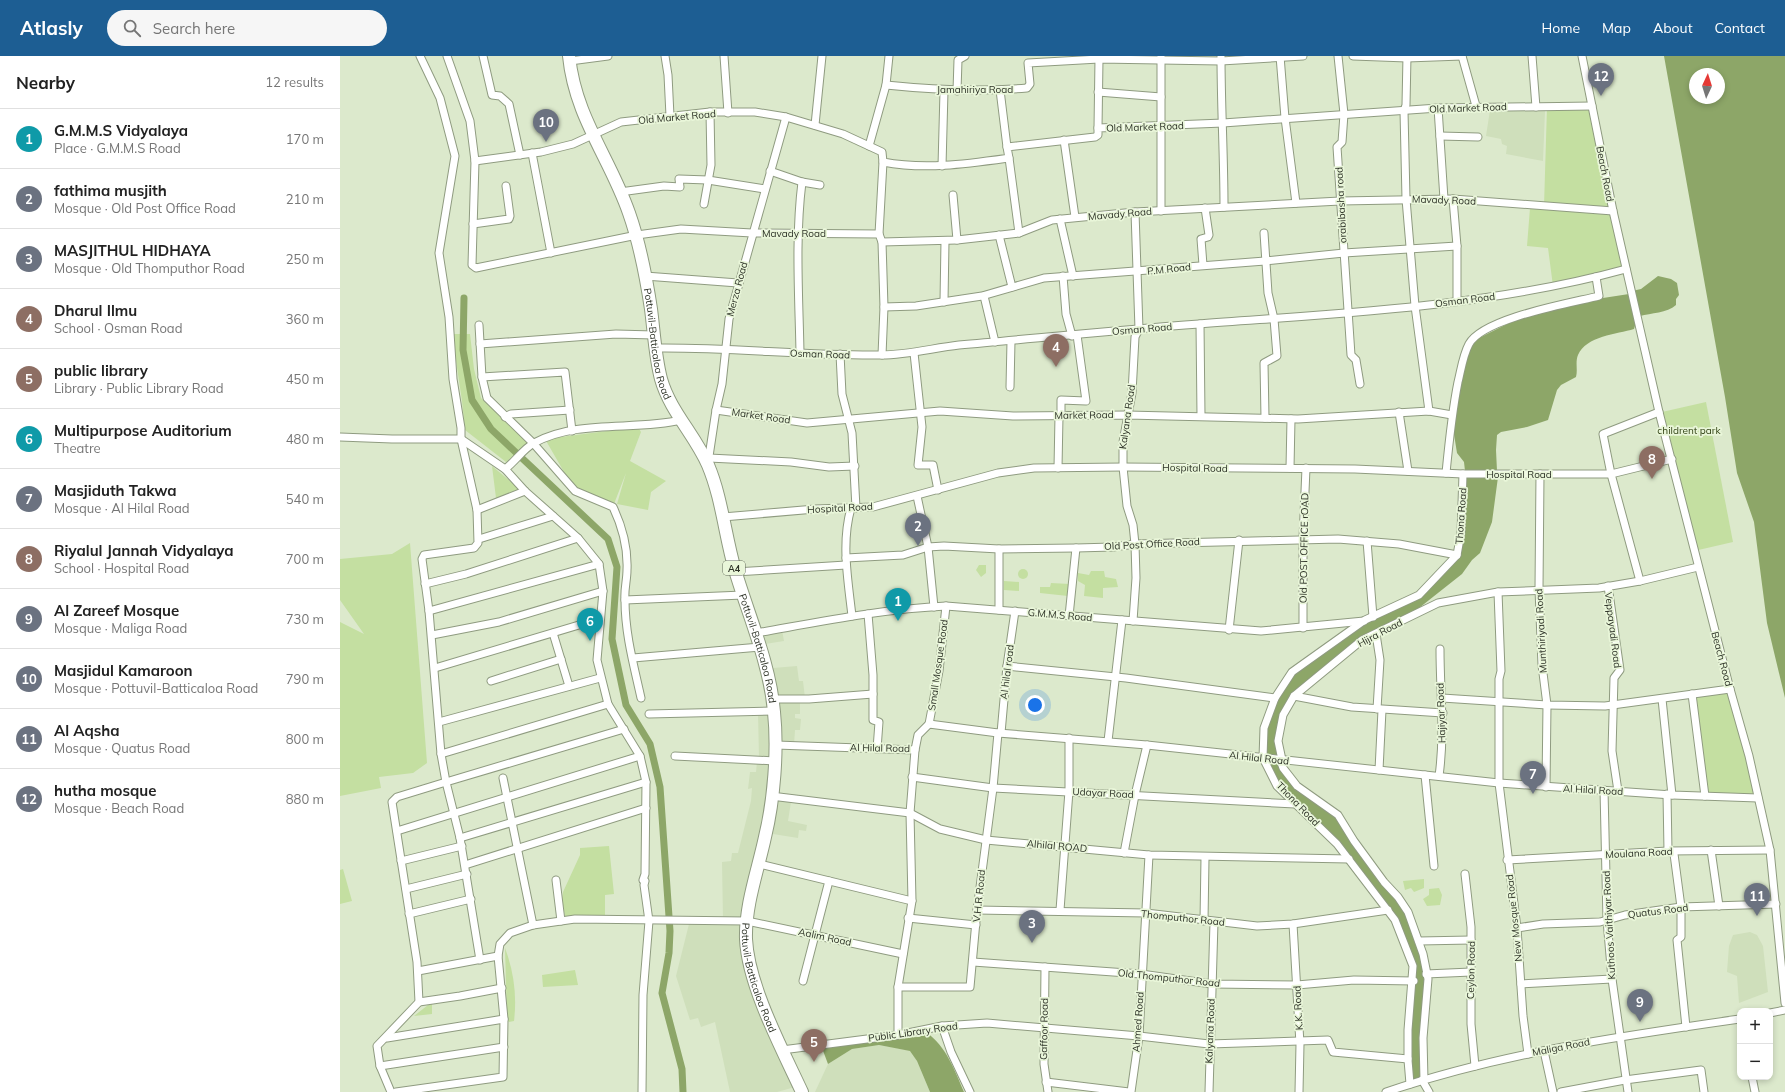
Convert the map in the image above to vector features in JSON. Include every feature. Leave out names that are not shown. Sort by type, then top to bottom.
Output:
[{"type":"highway","name":"Pottuvil-Batticaloa Road","points":[[570,59],[578,102],[592,135],[620,192],[637,235],[661,379],[668,398],[708,462],[736,572],[760,648],[772,699],[776,745],[775,761],[766,833],[747,921],[746,939],[751,967],[769,1020],[802,1092]]},
{"type":"street","points":[[420,56],[440,98],[455,156],[439,253],[449,317],[453,379],[461,428],[460,439],[477,510],[479,539],[477,546],[474,548],[424,555],[422,559],[432,635],[442,754],[446,782],[455,813],[466,865],[480,960]]},
{"type":"street","points":[[447,56],[470,121],[475,161],[473,224],[509,219],[510,216],[506,186]]},
{"type":"street","points":[[483,56],[492,96],[500,96],[509,104],[520,155]]},
{"type":"street","points":[[570,59],[608,56]]},
{"type":"street","points":[[665,56],[668,75],[670,116]]},
{"type":"street","points":[[724,56],[728,113]]},
{"type":"street","points":[[815,125],[822,56]]},
{"type":"street","points":[[869,146],[886,85],[889,56]]},
{"type":"street","points":[[957,91],[958,60],[964,56]]},
{"type":"street","points":[[1280,56],[1285,118],[1296,203]]},
{"type":"street","name":"Jamahiriya Road","points":[[886,85],[957,91],[1000,90],[1029,86],[1027,59],[1221,59],[1302,56]]},
{"type":"street","name":"orabibasha road","points":[[1338,56],[1344,114],[1342,142],[1337,147],[1340,201],[1348,312],[1353,356],[1356,360],[1360,384]]},
{"type":"street","points":[[1354,56],[1462,56],[1476,106]]},
{"type":"street","points":[[1532,56],[1536,107]]},
{"type":"street","name":"Beach Road","points":[[1582,56],[1613,211],[1659,412],[1698,567],[1749,756],[1770,850],[1785,1004]]},
{"type":"street","points":[[1407,57],[1406,105],[1404,111],[1406,199],[1415,306],[1429,411]]},
{"type":"street","points":[[1161,59],[1161,211]]},
{"type":"street","points":[[1221,59],[1220,98],[1223,123],[1224,207]]},
{"type":"street","points":[[1098,128],[1099,60]]},
{"type":"street","points":[[942,166],[944,90]]},
{"type":"street","points":[[1000,90],[1018,233]]},
{"type":"street","points":[[1098,92],[1161,97]]},
{"type":"street","name":"Old Market Road","points":[[1007,147],[1095,137],[1098,134],[1098,128],[1223,123],[1476,106],[1592,106]]},
{"type":"street","points":[[1438,108],[1444,199]]},
{"type":"street","points":[[704,204],[711,146],[710,112]]},
{"type":"street","name":"Old Market Road","points":[[475,161],[532,153],[573,144],[621,122],[710,112],[755,112],[786,117],[844,134],[882,152],[882,162]]},
{"type":"street","name":"Merza Road","points":[[708,462],[716,410],[722,384],[728,319],[786,117]]},
{"type":"street","points":[[1440,136],[1478,137]]},
{"type":"street","points":[[1064,140],[1075,218]]},
{"type":"street","points":[[532,153],[551,253]]},
{"type":"street","points":[[882,355],[884,307],[882,242],[879,234],[882,162],[903,166],[942,166],[1009,158]]},
{"type":"street","points":[[770,171],[802,182],[820,185]]},
{"type":"street","points":[[620,192],[664,186],[680,186],[679,179],[708,180],[765,189]]},
{"type":"street","points":[[800,354],[798,233],[802,182]]},
{"type":"street","points":[[953,195],[957,240]]},
{"type":"street","points":[[1453,199],[1457,246],[1457,301]]},
{"type":"street","name":"Mavady Road","points":[[882,242],[945,241],[1018,233],[1052,220],[1135,212],[1340,201],[1453,199],[1613,211]]},
{"type":"street","points":[[1203,265],[1201,239],[1208,235],[1205,208]]},
{"type":"street","name":"Kalyana Road","points":[[1133,622],[1136,578],[1135,544],[1133,525],[1127,506],[1122,467],[1123,442],[1132,393],[1135,337],[1139,329],[1135,212]]},
{"type":"street","points":[[1060,219],[1073,276]]},
{"type":"street","name":"Mavady Road","points":[[473,224],[473,267],[637,235],[681,229],[752,233],[879,234]]},
{"type":"street","points":[[1264,233],[1268,293],[1274,319],[1277,356],[1274,359],[1266,360],[1264,363],[1265,418]]},
{"type":"street","points":[[999,235],[1012,288]]},
{"type":"street","points":[[944,302],[945,241]]},
{"type":"street","name":"P.M Road","points":[[884,307],[916,306],[984,296],[1044,278],[1138,272],[1344,253],[1457,246]]},
{"type":"street","name":"Osman Road","points":[[656,348],[800,354],[882,355],[914,353],[949,346],[1139,329],[1274,319],[1488,298],[1596,278],[1626,269]]},
{"type":"street","points":[[645,276],[738,283]]},
{"type":"street","points":[[1058,468],[1061,400],[1086,401],[1074,336],[1066,314],[1063,276]]},
{"type":"street","points":[[1446,473],[1452,415],[1461,369],[1469,343],[1481,332],[1511,318],[1599,296],[1596,278]]},
{"type":"street","points":[[984,296],[995,342]]},
{"type":"street","points":[[1200,324],[1201,416]]},
{"type":"street","points":[[479,325],[482,376],[487,398],[575,491],[613,507],[618,518],[626,549],[627,568],[625,600],[628,642],[633,658],[641,698]]},
{"type":"street","points":[[480,344],[616,334],[654,335]]},
{"type":"street","points":[[1010,387],[1011,341]]},
{"type":"street","points":[[914,353],[919,413],[922,427],[918,465],[934,465],[938,490]]},
{"type":"street","points":[[840,354],[842,394],[848,419],[855,466],[854,508],[845,528],[846,562],[852,616]]},
{"type":"street","points":[[482,376],[565,372],[572,431]]},
{"type":"street","points":[[505,417],[511,414],[570,410]]},
{"type":"street","name":"Market Road","points":[[716,410],[807,423],[940,412],[1013,416],[1127,415],[1291,419],[1429,411],[1452,415]]},
{"type":"street","points":[[1399,412],[1408,471]]},
{"type":"street","points":[[1640,581],[1611,474],[1603,434],[1659,412]]},
{"type":"street","points":[[1290,468],[1291,419]]},
{"type":"street","points":[[507,468],[531,444],[553,435],[572,431],[666,424],[681,420]]},
{"type":"street","points":[[340,437],[460,439],[507,468],[525,491],[578,538],[599,564],[603,591],[599,619],[597,660],[600,678],[608,704],[640,756],[646,782],[645,874],[643,880],[645,881],[644,885],[650,920],[643,995],[642,1092]]},
{"type":"street","name":"Hospital Road","points":[[723,517],[815,509],[874,508],[998,473],[1034,468],[1306,468],[1463,474],[1611,474],[1672,459]]},
{"type":"street","points":[[708,462],[791,462],[829,467],[855,466]]},
{"type":"street","name":"Old POST OFFICE rOAD","points":[[1303,628],[1303,539],[1306,468]]},
{"type":"street","name":"Thona Road","points":[[1410,1084],[1408,1030],[1414,981],[1414,966],[1395,920],[1388,910],[1337,844],[1277,786],[1263,758],[1264,728],[1276,698],[1292,672],[1365,620],[1419,595],[1457,555],[1461,533],[1463,474]]},
{"type":"street","name":"Munthiriyadi Road","points":[[1540,474],[1539,589],[1542,665],[1547,705],[1546,787]]},
{"type":"street","points":[[477,510],[525,491]]},
{"type":"street","points":[[917,496],[928,547],[934,607]]},
{"type":"street","points":[[479,539],[553,516]]},
{"type":"street","points":[[425,584],[466,574],[578,538]]},
{"type":"street","name":"Old Post Office Road","points":[[736,572],[903,555],[928,547],[944,546],[999,549],[1076,548],[1239,540],[1338,539],[1399,544],[1457,555]]},
{"type":"street","points":[[1229,630],[1239,540]]},
{"type":"street","points":[[1367,541],[1373,617]]},
{"type":"street","points":[[1069,616],[1076,548]]},
{"type":"street","points":[[999,549],[999,610]]},
{"type":"street","points":[[429,612],[599,564]]},
{"type":"street","name":"Hijra Road","points":[[1423,1080],[1422,1061],[1428,987],[1419,941],[1408,912],[1398,896],[1384,882],[1354,841],[1338,815],[1300,789],[1283,768],[1278,741],[1284,715],[1294,696],[1362,640],[1438,603],[1498,592],[1608,586],[1640,581],[1698,567]]},
{"type":"street","name":"Veppayadi Road","points":[[1608,586],[1620,670],[1614,678],[1612,751],[1618,791]]},
{"type":"street","points":[[432,635],[499,622],[603,591]]},
{"type":"street","points":[[1498,592],[1501,671],[1499,678],[1499,783]]},
{"type":"street","points":[[625,600],[743,595]]},
{"type":"street","name":"G.M.M.S Road","points":[[756,634],[852,616],[911,608],[946,606],[1229,630],[1261,631],[1303,628],[1365,620]]},
{"type":"street","name":"Small Mosque Road","points":[[930,724],[939,671],[946,606]]},
{"type":"street","name":"Al hilal road","points":[[1000,733],[1007,666],[1015,611]]},
{"type":"street","points":[[868,614],[873,675],[872,720],[879,722],[877,748]]},
{"type":"street","points":[[435,668],[599,619]]},
{"type":"street","points":[[1108,741],[1114,677],[1122,620]]},
{"type":"street","points":[[553,632],[569,686]]},
{"type":"street","points":[[1376,634],[1380,660],[1378,770]]},
{"type":"street","points":[[633,658],[760,648]]},
{"type":"street","name":"Hajiyar Road","points":[[1439,776],[1442,754],[1443,713],[1440,682],[1440,649]]},
{"type":"street","points":[[491,681],[561,659]]},
{"type":"street","points":[[1007,666],[1114,677],[1276,698]]},
{"type":"street","points":[[439,722],[600,678]]},
{"type":"street","points":[[1442,698],[1547,705],[1605,706],[1730,689]]},
{"type":"street","points":[[772,699],[809,699],[873,694]]},
{"type":"street","points":[[1692,694],[1705,796]]},
{"type":"street","points":[[1294,696],[1352,707],[1443,713]]},
{"type":"street","points":[[1662,699],[1670,794],[1668,851],[1674,854],[1681,907],[1681,937],[1677,940],[1686,1027]]},
{"type":"street","points":[[442,754],[608,704]]},
{"type":"street","points":[[649,714],[774,711]]},
{"type":"street","name":"Al Hilal Road","points":[[776,745],[915,750],[918,735],[930,724],[1000,733],[1108,741],[1499,783],[1546,787],[1758,798]]},
{"type":"street","points":[[419,1002],[418,971],[392,802],[397,797],[624,729]]},
{"type":"street","name":"V.H.R Road","points":[[898,987],[970,987],[977,910],[1000,733]]},
{"type":"street","points":[[1060,910],[1068,791],[1069,738]]},
{"type":"street","points":[[1124,853],[1135,795],[1147,745]]},
{"type":"street","points":[[898,1035],[898,987],[908,918],[912,901],[910,813],[915,750]]},
{"type":"street","points":[[397,831],[640,756]]},
{"type":"street","points":[[675,756],[775,761]]},
{"type":"street","points":[[1425,774],[1434,866]]},
{"type":"street","name":"Udayar Road","points":[[912,777],[993,788],[1295,804]]},
{"type":"street","points":[[502,778],[533,925]]},
{"type":"street","points":[[460,838],[646,782]]},
{"type":"street","name":"New Mosque Road","points":[[1499,783],[1507,860],[1517,928],[1528,1054]]},
{"type":"street","name":"Kuthoos Vaithiyar Road","points":[[1604,790],[1607,920],[1612,979],[1628,1092]]},
{"type":"street","name":"Alhilal ROAD","points":[[771,796],[910,813],[940,829],[986,840],[1148,855],[1205,858],[1349,859]]},
{"type":"street","points":[[466,865],[646,808]]},
{"type":"street","points":[[401,861],[462,846]]},
{"type":"street","points":[[1711,850],[1719,906]]},
{"type":"street","name":"Moulana Road","points":[[1507,860],[1668,851],[1770,850]]},
{"type":"street","name":"Ahmed Road","points":[[1130,1092],[1139,1036],[1148,855]]},
{"type":"street","points":[[1204,921],[1205,858]]},
{"type":"street","points":[[759,864],[912,901]]},
{"type":"street","points":[[406,889],[467,874]]},
{"type":"street","name":"Ceylon Road","points":[[1465,874],[1472,926],[1471,1024],[1475,1066]]},
{"type":"street","points":[[556,880],[561,921]]},
{"type":"street","points":[[803,981],[829,881]]},
{"type":"street","points":[[409,914],[471,899]]},
{"type":"street","name":"Quatus Road","points":[[1517,928],[1543,924],[1607,920],[1625,915],[1681,907],[1776,904]]},
{"type":"street","name":"Thomputhor Road","points":[[977,910],[1060,910],[1146,913],[1257,926],[1294,924],[1388,910]]},
{"type":"street","points":[[908,918],[976,925]]},
{"type":"street","name":"Aalim Road","points":[[498,956],[500,944],[510,933],[533,925],[575,919],[747,921],[903,954]]},
{"type":"street","name":"Kalyana Road","points":[[1209,1092],[1209,1044],[1214,922]]},
{"type":"street","name":"K.K. Road","points":[[1294,924],[1299,1040],[1299,1092]]},
{"type":"street","points":[[1419,941],[1471,940]]},
{"type":"street","points":[[396,1092],[503,1077],[504,1018],[498,956],[418,971]]},
{"type":"street","name":"Old Thomputhor Road","points":[[972,962],[1141,974],[1212,984],[1297,985],[1354,980],[1414,981]]},
{"type":"street","name":"Gaffoor Road","points":[[1045,967],[1044,1064],[1048,1092]]},
{"type":"street","points":[[1426,974],[1471,972]]},
{"type":"street","points":[[1521,984],[1612,979]]},
{"type":"street","points":[[391,1092],[380,1066],[378,1046],[419,1002],[502,988]]},
{"type":"street","points":[[1773,1013],[1785,1010]]},
{"type":"street","points":[[386,1038],[504,1018]]},
{"type":"street","name":"Maliga Road","points":[[1386,1092],[1475,1066],[1528,1054],[1621,1036],[1737,1019]]},
{"type":"street","name":"Public Library Road","points":[[782,1050],[898,1035],[942,1026],[987,1023],[1045,1028]]},
{"type":"street","points":[[942,1026],[951,1052],[970,1092]]},
{"type":"street","points":[[1045,1028],[1209,1044],[1328,1040],[1333,1052],[1408,1059]]},
{"type":"street","points":[[380,1066],[504,1046]]},
{"type":"street","points":[[1544,1051],[1553,1092]]},
{"type":"street","points":[[1561,1092],[1626,1080],[1701,1070],[1704,1092]]},
{"type":"street","points":[[1423,1080],[1429,1092]]},
{"type":"street","points":[[1753,1080],[1755,1092]]},
{"type":"street","points":[[1046,1082],[1130,1092]]},
{"type":"shaded area","points":[[1664,56],[1785,56],[1785,698],[1767,623],[1754,522],[1737,473],[1725,397]]},
{"type":"shaded area","points":[[1490,110],[1545,111],[1543,161],[1506,154],[1507,146],[1502,144],[1501,139],[1486,136]]},
{"type":"shaded area","points":[[1658,276],[1671,279],[1677,283],[1679,295],[1676,299],[1676,305],[1664,311],[1640,316],[1632,291],[1641,289]]},
{"type":"shaded area","points":[[1629,294],[1637,319],[1634,329],[1595,340],[1582,349],[1577,358],[1576,377],[1561,385],[1557,390],[1548,420],[1527,427],[1501,432],[1497,435],[1497,471],[1465,471],[1464,462],[1457,453],[1453,428],[1455,408],[1469,343],[1513,321],[1577,302]]},
{"type":"shaded area","points":[[1466,477],[1498,477],[1492,522],[1480,553],[1472,560],[1462,574],[1419,608],[1376,634],[1361,636],[1347,653],[1313,676],[1283,715],[1276,748],[1283,768],[1302,791],[1331,809],[1410,915],[1426,972],[1423,1079],[1410,1084],[1413,965],[1395,920],[1347,857],[1277,786],[1263,758],[1264,731],[1275,698],[1290,674],[1365,620],[1413,600],[1457,555]]},
{"type":"shaded area","points":[[782,630],[784,641],[765,644],[763,633]]},
{"type":"shaded area","points":[[797,666],[799,681],[803,681],[805,698],[776,701],[773,668]]},
{"type":"shaded area","points":[[800,700],[800,714],[795,714],[795,718],[801,719],[800,730],[795,730],[794,745],[779,744],[780,701]]},
{"type":"shaded area","points":[[758,713],[771,713],[772,759],[759,758]]},
{"type":"shaded area","points":[[757,762],[772,763],[772,777],[743,919],[723,920],[722,862],[731,861],[732,853],[738,853],[751,801],[752,788],[748,789],[750,772],[756,772]]},
{"type":"shaded area","points":[[778,800],[791,802],[788,821],[807,825],[806,831],[799,830],[798,838],[773,834]]},
{"type":"shaded area","points":[[689,924],[744,924],[743,934],[795,1087],[777,1092],[730,1092],[715,1022],[701,1027],[698,1018],[690,1020],[676,976]]},
{"type":"shaded area","points":[[1750,932],[1757,935],[1763,946],[1768,992],[1739,1003],[1737,976],[1727,972],[1729,946],[1733,935]]},
{"type":"shaded area","points":[[927,1033],[934,1038],[945,1052],[964,1092],[930,1092],[917,1061],[910,1051],[879,1045],[852,1049],[828,1064],[822,1048],[890,1038],[919,1037]]},
{"type":"shaded area","points":[[879,1045],[911,1051],[917,1061],[930,1092],[815,1092],[828,1064],[852,1049]]},
{"type":"green space","points":[[1590,106],[1626,269],[1553,286],[1548,248],[1527,246],[1530,208],[1544,206],[1547,107]]},
{"type":"green space","points":[[452,334],[470,334],[474,369],[481,398],[529,443],[506,462],[465,430]]},
{"type":"green space","name":"childrent park","points":[[1706,402],[1733,542],[1694,551],[1662,412]]},
{"type":"green space","points":[[638,427],[641,432],[630,461],[666,481],[651,492],[648,510],[617,504],[626,473],[614,504],[575,491],[545,439]]},
{"type":"green space","points":[[492,466],[521,490],[496,498]]},
{"type":"green space","points":[[410,543],[427,763],[413,773],[379,777],[381,788],[340,796],[340,622],[364,634],[340,600],[340,559],[392,554]]},
{"type":"green space","points":[[979,565],[986,565],[986,573],[981,577],[976,570]]},
{"type":"green space","points":[[1021,569],[1025,569],[1028,574],[1025,579],[1021,579],[1018,576],[1018,572]]},
{"type":"green space","points":[[1091,571],[1104,571],[1105,577],[1116,579],[1118,587],[1103,588],[1103,598],[1084,596],[1085,585],[1078,581],[1078,573],[1089,575]]},
{"type":"green space","points":[[1004,581],[1019,582],[1019,591],[1004,590]]},
{"type":"green space","points":[[1051,583],[1070,584],[1068,596],[1040,593],[1040,587],[1050,587]]},
{"type":"green space","points":[[1730,689],[1758,798],[1705,796],[1692,694]]},
{"type":"green space","points":[[609,846],[614,894],[605,895],[605,916],[565,916],[562,900],[563,892],[580,855],[580,848]]},
{"type":"green space","points":[[343,869],[352,901],[340,904],[340,870]]},
{"type":"green space","points":[[1424,879],[1424,888],[1414,892],[1411,888],[1405,890],[1403,881]]},
{"type":"green space","points":[[1439,888],[1442,895],[1440,905],[1427,906],[1423,899],[1429,895],[1429,889]]},
{"type":"green space","points":[[505,948],[513,975],[515,993],[514,1021],[509,1022],[507,1020]]},
{"type":"green space","points":[[575,970],[578,985],[543,987],[542,975]]},
{"type":"green space","points":[[432,1004],[432,1014],[414,1016],[428,1005]]},
{"type":"waterway","points":[[464,298],[463,350],[472,400],[491,429],[608,539],[617,567],[612,639],[626,705],[650,744],[660,787],[670,931],[669,953],[662,993],[682,1069],[683,1092]]},
{"type":"place","name":"hutha mosque","points":[[1601,96]]},
{"type":"place","name":"Masjidul Kamaroon","points":[[546,142]]},
{"type":"place","name":"Dharul Ilmu","points":[[1056,367]]},
{"type":"place","name":"Riyalul Jannah Vidyalaya","points":[[1652,479]]},
{"type":"place","name":"fathima musjith","points":[[918,546]]},
{"type":"place","name":"G.M.M.S Vidyalaya","points":[[898,621]]},
{"type":"place","name":"Multipurpose Auditorium","points":[[590,641]]},
{"type":"place","name":"Masjiduth Takwa","points":[[1533,794]]},
{"type":"place","name":"Al Aqsha","points":[[1757,916]]},
{"type":"place","name":"MASJITHUL HIDHAYA","points":[[1032,943]]},
{"type":"place","name":"Al Zareef Mosque","points":[[1640,1022]]},
{"type":"place","name":"public library","points":[[814,1062]]}]
